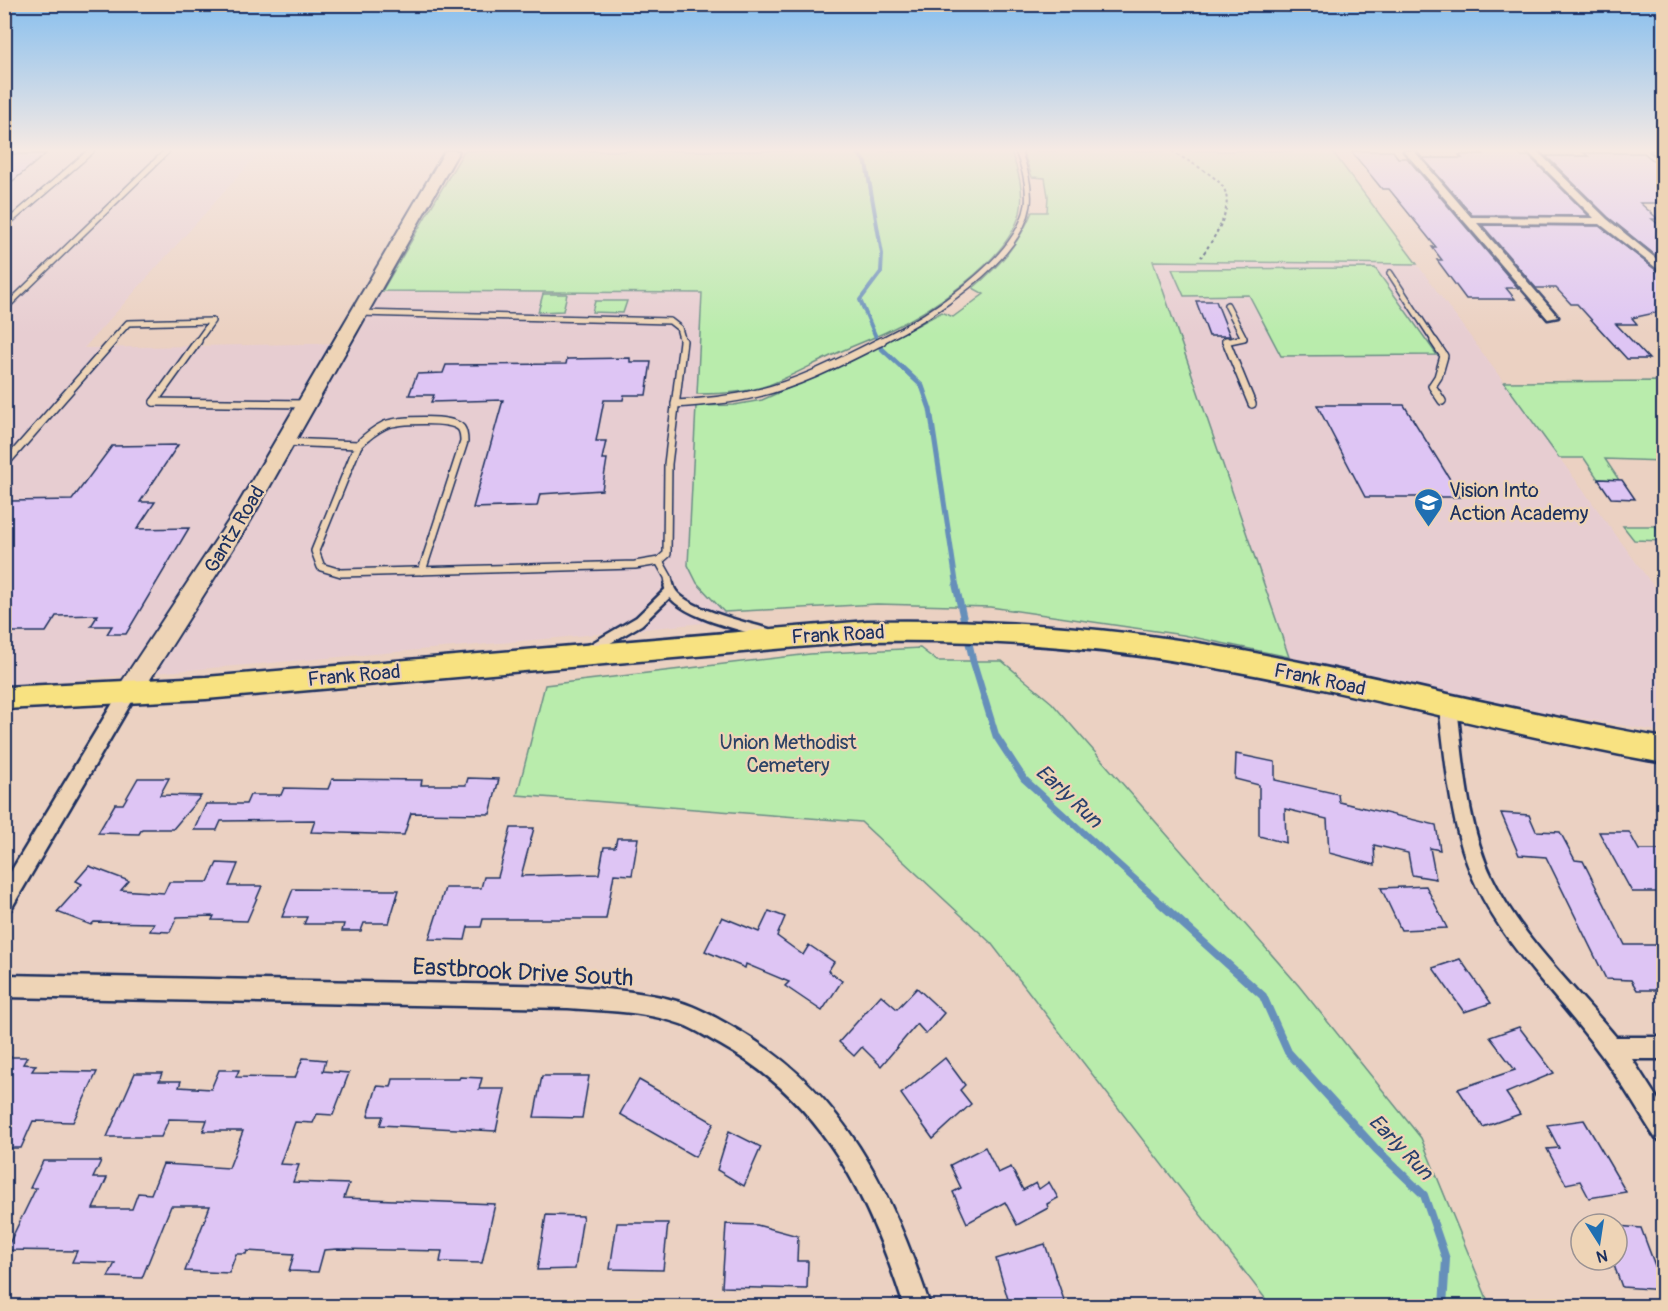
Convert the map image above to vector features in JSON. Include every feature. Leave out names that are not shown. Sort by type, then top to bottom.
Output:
[{"type":"main road","name":"Gantz Road","points":[[128,693],[206,576],[308,404],[417,212]]},
{"type":"main road","name":"Frank Road","points":[[4,698],[128,693],[867,631],[1012,632],[1127,643],[1205,656],[1664,751]]},
{"type":"street","points":[[1462,212],[1551,317]]},
{"type":"street","points":[[1594,212],[1664,271]]},
{"type":"street","points":[[1469,220],[1603,221]]},
{"type":"street","name":"Gantz Road","points":[[4,902],[128,693]]},
{"type":"street","points":[[1448,707],[1464,817],[1472,851],[1486,885],[1534,960],[1610,1048],[1664,1131]]},
{"type":"street","name":"Eastbrook Drive South","points":[[4,986],[568,997],[626,1002],[679,1012],[732,1037],[778,1068],[821,1111],[858,1161],[884,1211],[916,1306]]},
{"type":"street","points":[[1610,1048],[1664,1048]]},
{"type":"lane","points":[[4,226],[20,212]]},
{"type":"lane","points":[[4,309],[104,212]]},
{"type":"lane","points":[[675,404],[720,401],[782,386],[890,337],[967,286],[1001,255],[1016,234],[1026,212]]},
{"type":"lane","points":[[1390,273],[1444,356],[1438,377],[1432,386],[1442,401]]},
{"type":"lane","points":[[1227,305],[1244,338],[1224,341],[1252,404]]},
{"type":"lane","points":[[359,313],[670,321],[679,328],[682,339],[668,464],[669,541],[667,554],[659,561],[635,565],[422,571],[341,573],[321,567],[315,550],[357,445],[370,432],[390,424],[449,422],[459,426],[463,433],[464,442],[422,571]]},
{"type":"lane","points":[[4,465],[128,322],[212,321],[154,402],[308,404]]},
{"type":"lane","points":[[284,442],[357,445]]},
{"type":"lane","points":[[659,561],[668,577],[670,591],[682,602],[707,615],[779,637]]},
{"type":"lane","points":[[579,656],[639,621],[670,591]]},
{"type":"path","points":[[1200,257],[1222,222],[1224,212]]},
{"type":"shaded area","points":[[5,212],[206,212],[84,348],[353,343],[382,291],[702,293],[688,565],[697,583],[732,620],[557,638],[5,686]]},
{"type":"shaded area","name":"Vision Into Action Academy","points":[[1153,261],[1417,264],[1663,599],[1663,732],[1512,707],[1289,657]]},
{"type":"green space","points":[[428,212],[1020,212],[1012,231],[1000,249],[983,267],[923,312],[886,332],[786,378],[751,390],[697,394],[702,293],[382,291]]},
{"type":"green space","points":[[1032,212],[1378,212],[1417,264],[1153,261],[1289,657],[1183,635],[990,607],[877,604],[724,612],[697,583],[688,565],[696,406],[734,405],[762,400],[850,361],[942,312],[953,317],[984,294],[973,288],[1007,254],[1027,224]]},
{"type":"green space","points":[[1375,268],[1437,355],[1281,356],[1249,295],[1184,296],[1172,269]]},
{"type":"green space","points":[[543,294],[567,294],[563,311],[538,312]]},
{"type":"green space","points":[[595,301],[627,301],[623,313],[592,312]]},
{"type":"green space","points":[[1663,381],[1663,461],[1605,459],[1619,480],[1598,479],[1584,458],[1559,458],[1504,382]]},
{"type":"green space","points":[[1623,526],[1656,526],[1663,541],[1634,540]]},
{"type":"green space","name":"Union Methodist Cemetery","points":[[920,648],[937,661],[1002,661],[1052,703],[1299,986],[1421,1138],[1490,1306],[1271,1306],[991,943],[861,822],[517,795],[545,685],[810,654]]},
{"type":"building","points":[[1408,212],[1453,212],[1518,288],[1506,288],[1515,299],[1466,299],[1437,260],[1442,260],[1432,247],[1436,247]]},
{"type":"building","points":[[1470,212],[1585,212],[1589,216],[1472,215]]},
{"type":"building","points":[[1603,212],[1650,212],[1658,219],[1652,219],[1664,229],[1664,262]]},
{"type":"building","points":[[1482,225],[1599,226],[1664,276],[1664,311],[1632,318],[1637,324],[1616,324],[1649,359],[1627,359],[1577,304],[1571,304],[1556,288],[1536,288]]},
{"type":"building","points":[[1196,301],[1216,301],[1230,336],[1209,336]]},
{"type":"building","points":[[630,358],[630,362],[651,362],[646,395],[624,395],[623,400],[604,400],[596,441],[606,441],[602,459],[607,459],[602,490],[540,494],[537,506],[473,508],[503,400],[431,402],[434,395],[409,395],[417,374],[443,373],[446,365],[566,364],[567,359]]},
{"type":"building","points":[[1317,405],[1404,405],[1461,497],[1365,497]]},
{"type":"building","points":[[178,445],[140,502],[155,502],[137,529],[189,528],[126,634],[107,634],[112,626],[91,626],[98,615],[56,616],[46,632],[4,632],[4,507],[10,501],[72,500],[112,446]]},
{"type":"building","points":[[1598,479],[1622,480],[1635,499],[1611,498]]},
{"type":"building","points":[[1236,754],[1275,762],[1275,780],[1338,794],[1339,802],[1436,825],[1440,850],[1430,848],[1436,879],[1412,875],[1408,853],[1374,845],[1375,865],[1329,853],[1327,819],[1285,809],[1286,843],[1259,836],[1259,785],[1235,779]]},
{"type":"building","points":[[138,778],[169,778],[160,795],[201,796],[173,829],[142,829],[139,834],[98,833],[115,804],[123,804]]},
{"type":"building","points":[[468,778],[499,779],[490,814],[411,813],[404,835],[311,832],[315,820],[221,821],[217,830],[194,830],[206,804],[246,804],[250,795],[281,795],[284,788],[328,789],[332,779],[422,780],[421,785],[466,785]]},
{"type":"building","points":[[1501,813],[1529,815],[1536,831],[1560,832],[1575,860],[1583,861],[1625,945],[1664,945],[1664,990],[1637,990],[1631,980],[1606,979],[1546,857],[1519,855]]},
{"type":"building","points":[[511,828],[534,828],[521,876],[599,874],[604,847],[615,847],[617,838],[638,838],[632,875],[614,874],[606,919],[483,919],[481,927],[468,927],[465,940],[429,939],[445,888],[481,888],[484,877],[498,877]]},
{"type":"building","points":[[1599,832],[1629,832],[1639,850],[1664,850],[1664,892],[1632,892]]},
{"type":"building","points":[[217,863],[238,864],[229,886],[262,886],[247,921],[212,920],[214,916],[177,917],[170,932],[150,931],[154,923],[94,922],[91,925],[57,912],[82,884],[76,881],[89,866],[129,881],[121,890],[164,893],[169,882],[208,882]]},
{"type":"building","points":[[1426,886],[1447,928],[1401,930],[1381,888]]},
{"type":"building","points":[[293,889],[399,890],[389,923],[364,923],[361,931],[342,931],[344,924],[304,924],[307,917],[282,917]]},
{"type":"building","points":[[769,911],[785,917],[777,936],[803,955],[809,945],[834,962],[828,971],[842,981],[822,1011],[785,986],[789,982],[746,964],[745,968],[705,951],[722,917],[759,932]]},
{"type":"building","points":[[1460,959],[1491,1003],[1464,1012],[1433,968]]},
{"type":"building","points":[[917,988],[944,1013],[926,1034],[917,1024],[881,1066],[862,1047],[854,1056],[839,1042],[881,995],[897,1009]]},
{"type":"building","points":[[1519,1027],[1554,1073],[1506,1093],[1520,1114],[1483,1127],[1458,1089],[1515,1070],[1490,1037]]},
{"type":"building","points":[[4,1057],[27,1057],[23,1064],[36,1065],[32,1071],[97,1072],[73,1122],[33,1121],[21,1148],[4,1148]]},
{"type":"building","points":[[303,1058],[326,1060],[323,1071],[349,1073],[333,1115],[317,1114],[313,1123],[295,1122],[280,1164],[299,1165],[293,1182],[349,1184],[344,1198],[495,1204],[482,1263],[440,1262],[442,1251],[338,1249],[324,1250],[318,1272],[289,1271],[294,1254],[247,1251],[246,1254],[236,1254],[229,1273],[185,1271],[210,1206],[171,1206],[142,1278],[108,1277],[115,1263],[72,1262],[77,1251],[6,1250],[36,1188],[30,1188],[43,1161],[101,1161],[93,1178],[107,1178],[93,1209],[132,1209],[138,1193],[151,1194],[163,1164],[229,1168],[243,1131],[203,1131],[207,1120],[169,1119],[161,1137],[107,1137],[135,1073],[162,1073],[159,1081],[181,1081],[179,1087],[211,1089],[219,1070],[239,1070],[236,1077],[295,1078]]},
{"type":"building","points":[[945,1058],[965,1085],[960,1090],[971,1104],[933,1139],[901,1094]]},
{"type":"building","points":[[542,1076],[589,1076],[582,1118],[534,1117]]},
{"type":"building","points":[[460,1077],[482,1078],[479,1089],[505,1089],[496,1131],[380,1125],[383,1116],[368,1116],[377,1086],[391,1087],[393,1079],[459,1079]]},
{"type":"building","points":[[639,1080],[714,1123],[695,1157],[620,1114]]},
{"type":"building","points":[[1584,1120],[1626,1192],[1589,1198],[1580,1181],[1566,1184],[1547,1149],[1559,1148],[1547,1125]]},
{"type":"building","points":[[729,1131],[761,1147],[744,1186],[717,1170]]},
{"type":"building","points":[[985,1147],[998,1173],[1011,1167],[1023,1190],[1036,1183],[1039,1189],[1049,1182],[1058,1198],[1047,1204],[1048,1208],[1017,1225],[1005,1202],[967,1223],[953,1192],[961,1188],[950,1165]]},
{"type":"building","points":[[546,1215],[583,1216],[575,1269],[537,1270]]},
{"type":"building","points":[[617,1223],[668,1223],[663,1270],[610,1269]]},
{"type":"building","points":[[726,1224],[757,1225],[798,1236],[797,1261],[808,1261],[807,1289],[722,1287]]},
{"type":"building","points":[[1629,1227],[1641,1228],[1664,1290],[1622,1287],[1616,1272],[1629,1272]]},
{"type":"building","points":[[1045,1244],[1066,1306],[1010,1306],[996,1259]]},
{"type":"waterway","name":"Early Run","points":[[875,212],[882,254],[881,272],[860,300],[878,342]]},
{"type":"waterway","name":"Early Run","points":[[878,341],[881,348],[922,386],[930,409],[957,588]]},
{"type":"waterway","name":"Early Run","points":[[956,586],[973,661],[996,736],[1024,779],[1162,904]]},
{"type":"waterway","name":"Early Run","points":[[1160,903],[1263,996],[1288,1052],[1376,1149],[1424,1195],[1446,1259],[1443,1306]]},
{"type":"place","name":"Vision Into Action Academy","points":[[1428,528]]}]
